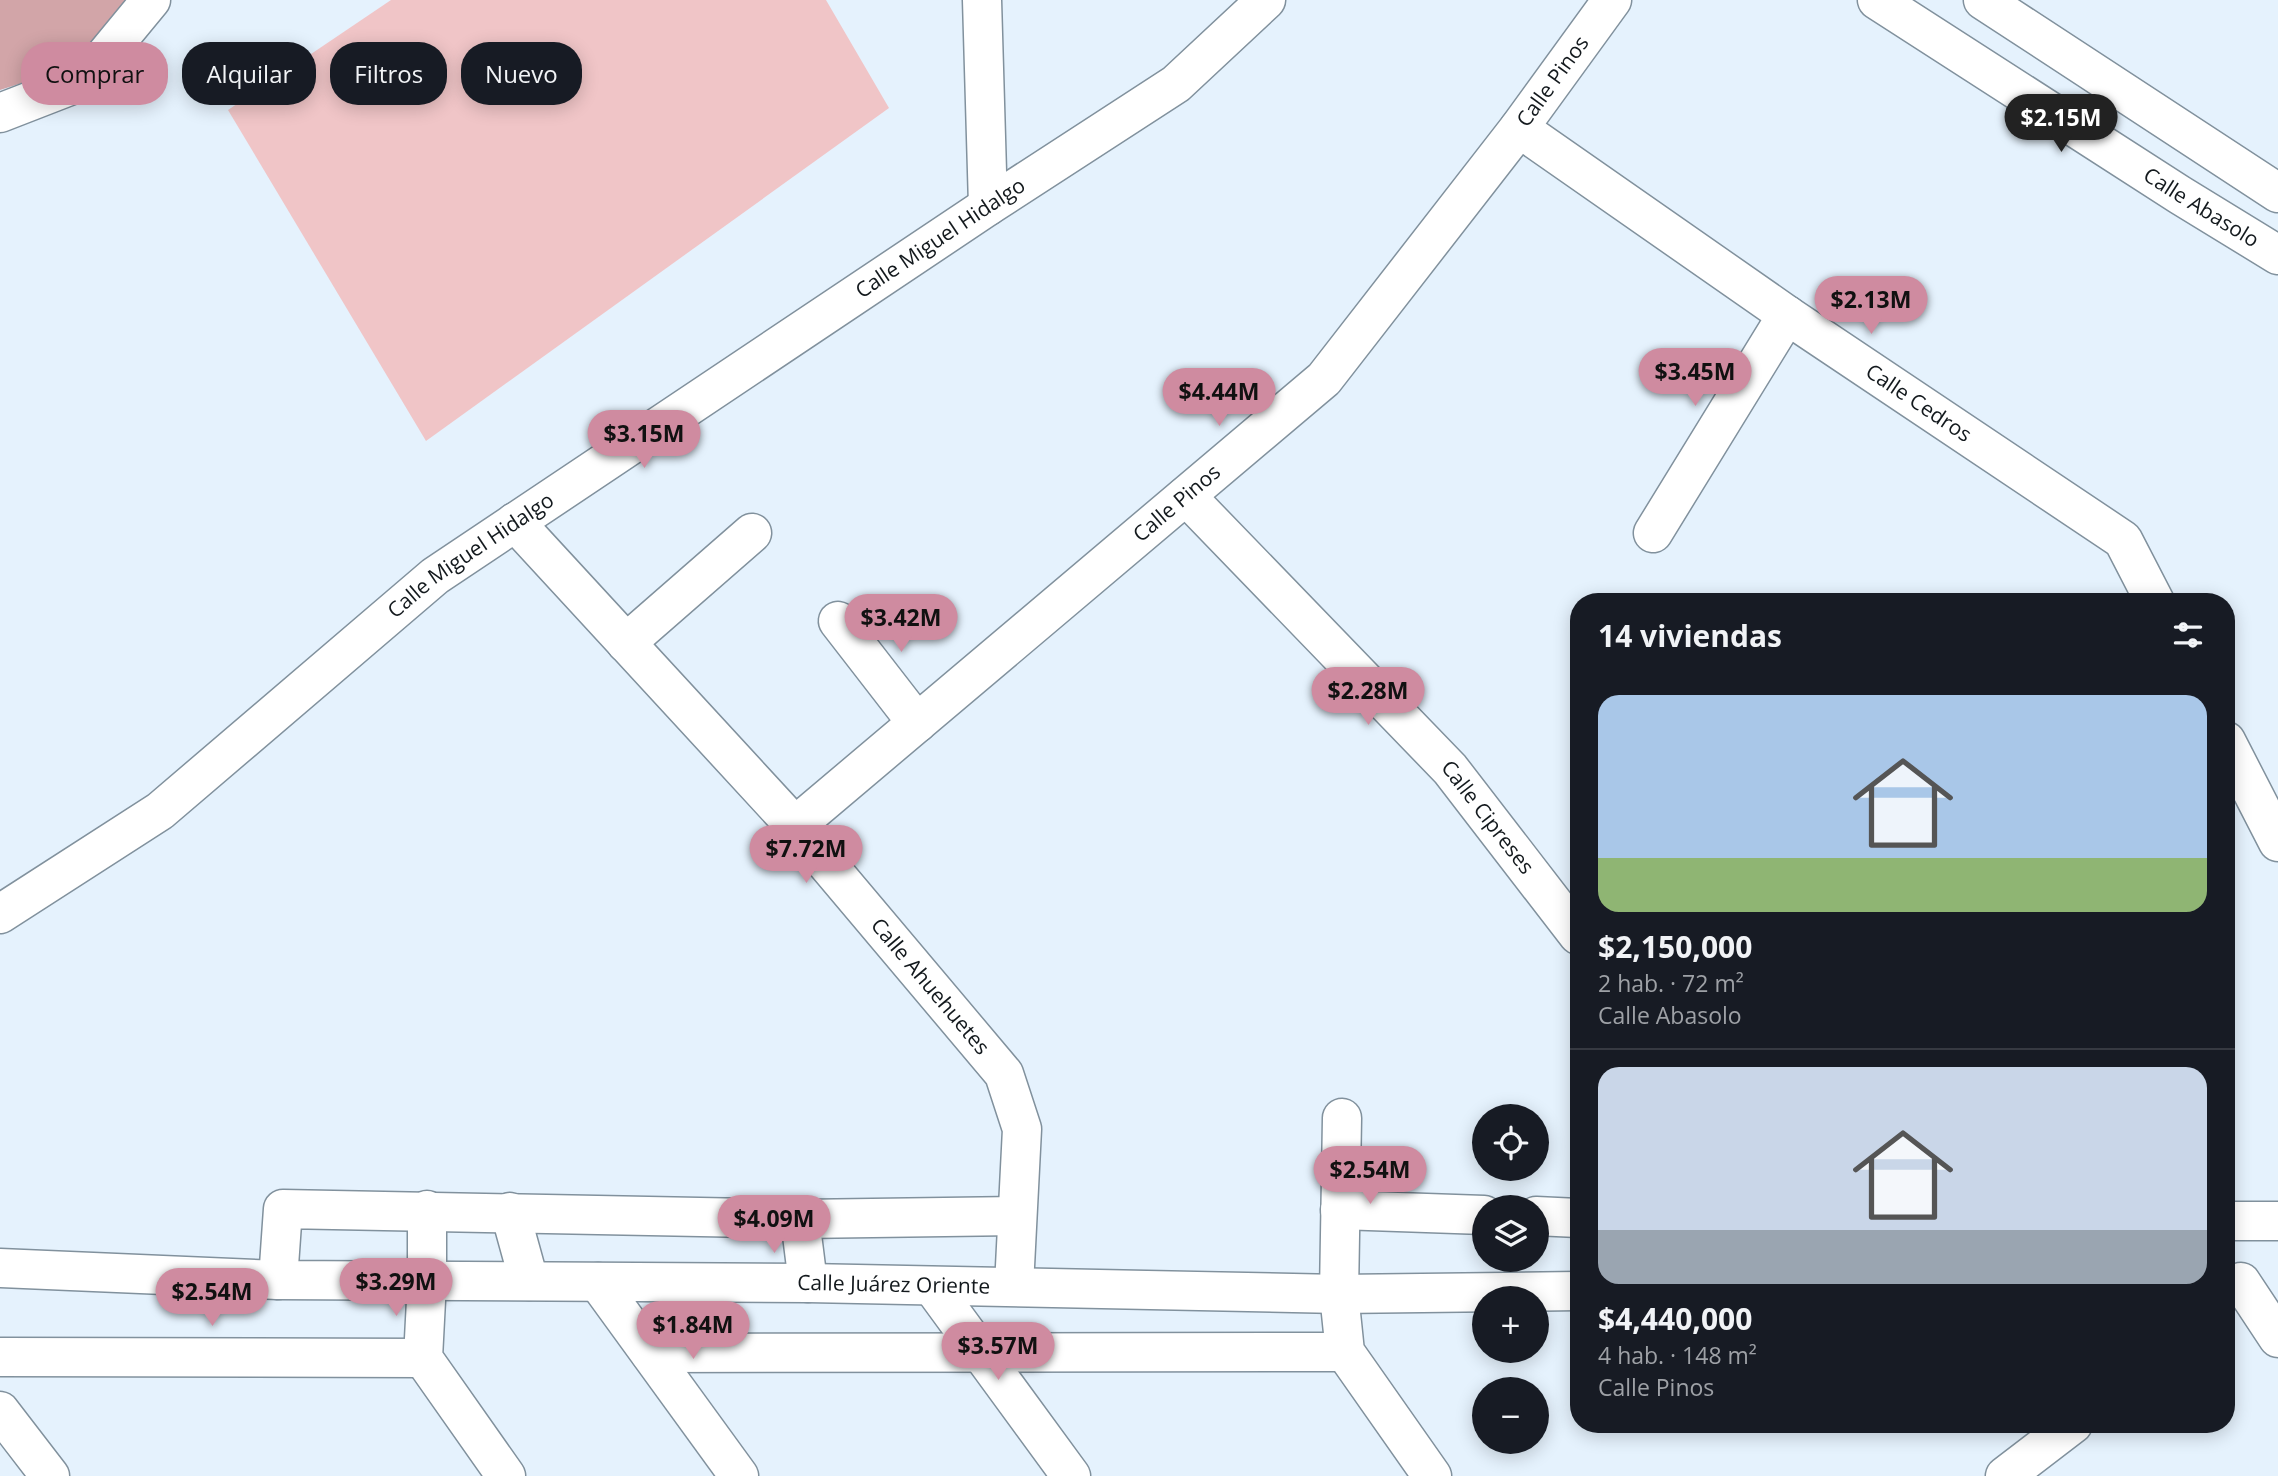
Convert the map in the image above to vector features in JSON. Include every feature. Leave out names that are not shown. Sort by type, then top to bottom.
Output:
[{"type":"street","points":[[0,113],[85,80],[151,0]]},
{"type":"street","points":[[982,0],[988,206]]},
{"type":"street","name":"Calle Miguel Hidalgo","points":[[0,914],[160,811],[435,576],[988,206],[1176,84],[1266,0]]},
{"type":"street","name":"Calle Pinos","points":[[795,826],[1324,379],[1519,128],[1612,0]]},
{"type":"street","name":"Calle Abasolo","points":[[1877,0],[2264,247]]},
{"type":"street","points":[[1983,0],[2278,193]]},
{"type":"street","name":"Calle Cedros","points":[[1519,128],[1787,315],[2123,540],[2150,593]]},
{"type":"street","points":[[2264,247],[2278,213]]},
{"type":"street","points":[[1653,533],[1787,315]]},
{"type":"street","name":"Calle Cipreses","points":[[1186,496],[1450,769],[1570,925]]},
{"type":"street","name":"Calle Ahuehuetes","points":[[515,522],[795,826],[1004,1074],[1023,1129],[1014,1286]]},
{"type":"street","points":[[626,643],[752,533]]},
{"type":"street","points":[[838,621],[917,723]]},
{"type":"street","points":[[2235,758],[2278,842]]},
{"type":"street","points":[[1342,1118],[1339,1294],[1345,1352],[1432,1476]]},
{"type":"street","points":[[278,1280],[284,1209],[800,1219],[1017,1216]]},
{"type":"street","points":[[428,1210],[424,1358],[506,1476]]},
{"type":"street","points":[[1340,1210],[1472,1215]]},
{"type":"street","points":[[510,1212],[529,1281]]},
{"type":"street","points":[[1549,1217],[1570,1218]]},
{"type":"street","points":[[800,1219],[808,1283]]},
{"type":"street","points":[[2235,1221],[2278,1221]]},
{"type":"street","name":"Calle Juárez Oriente","points":[[0,1268],[278,1280],[808,1283],[1339,1294],[1570,1291]]},
{"type":"street","points":[[598,1282],[738,1476]]},
{"type":"street","points":[[932,1286],[1071,1476]]},
{"type":"street","points":[[2244,1290],[2278,1338]]},
{"type":"street","points":[[650,1353],[1345,1352]]},
{"type":"street","points":[[0,1357],[424,1358]]},
{"type":"street","points":[[0,1411],[50,1476]]},
{"type":"street","points":[[2005,1476],[2061,1433]]},
{"type":"shaded area","points":[[0,0],[131,0],[95,42],[21,42],[21,83],[0,90]]},
{"type":"shaded area","points":[[391,0],[826,0],[889,108],[426,441],[228,110],[235,105],[316,105],[316,51]]}]
